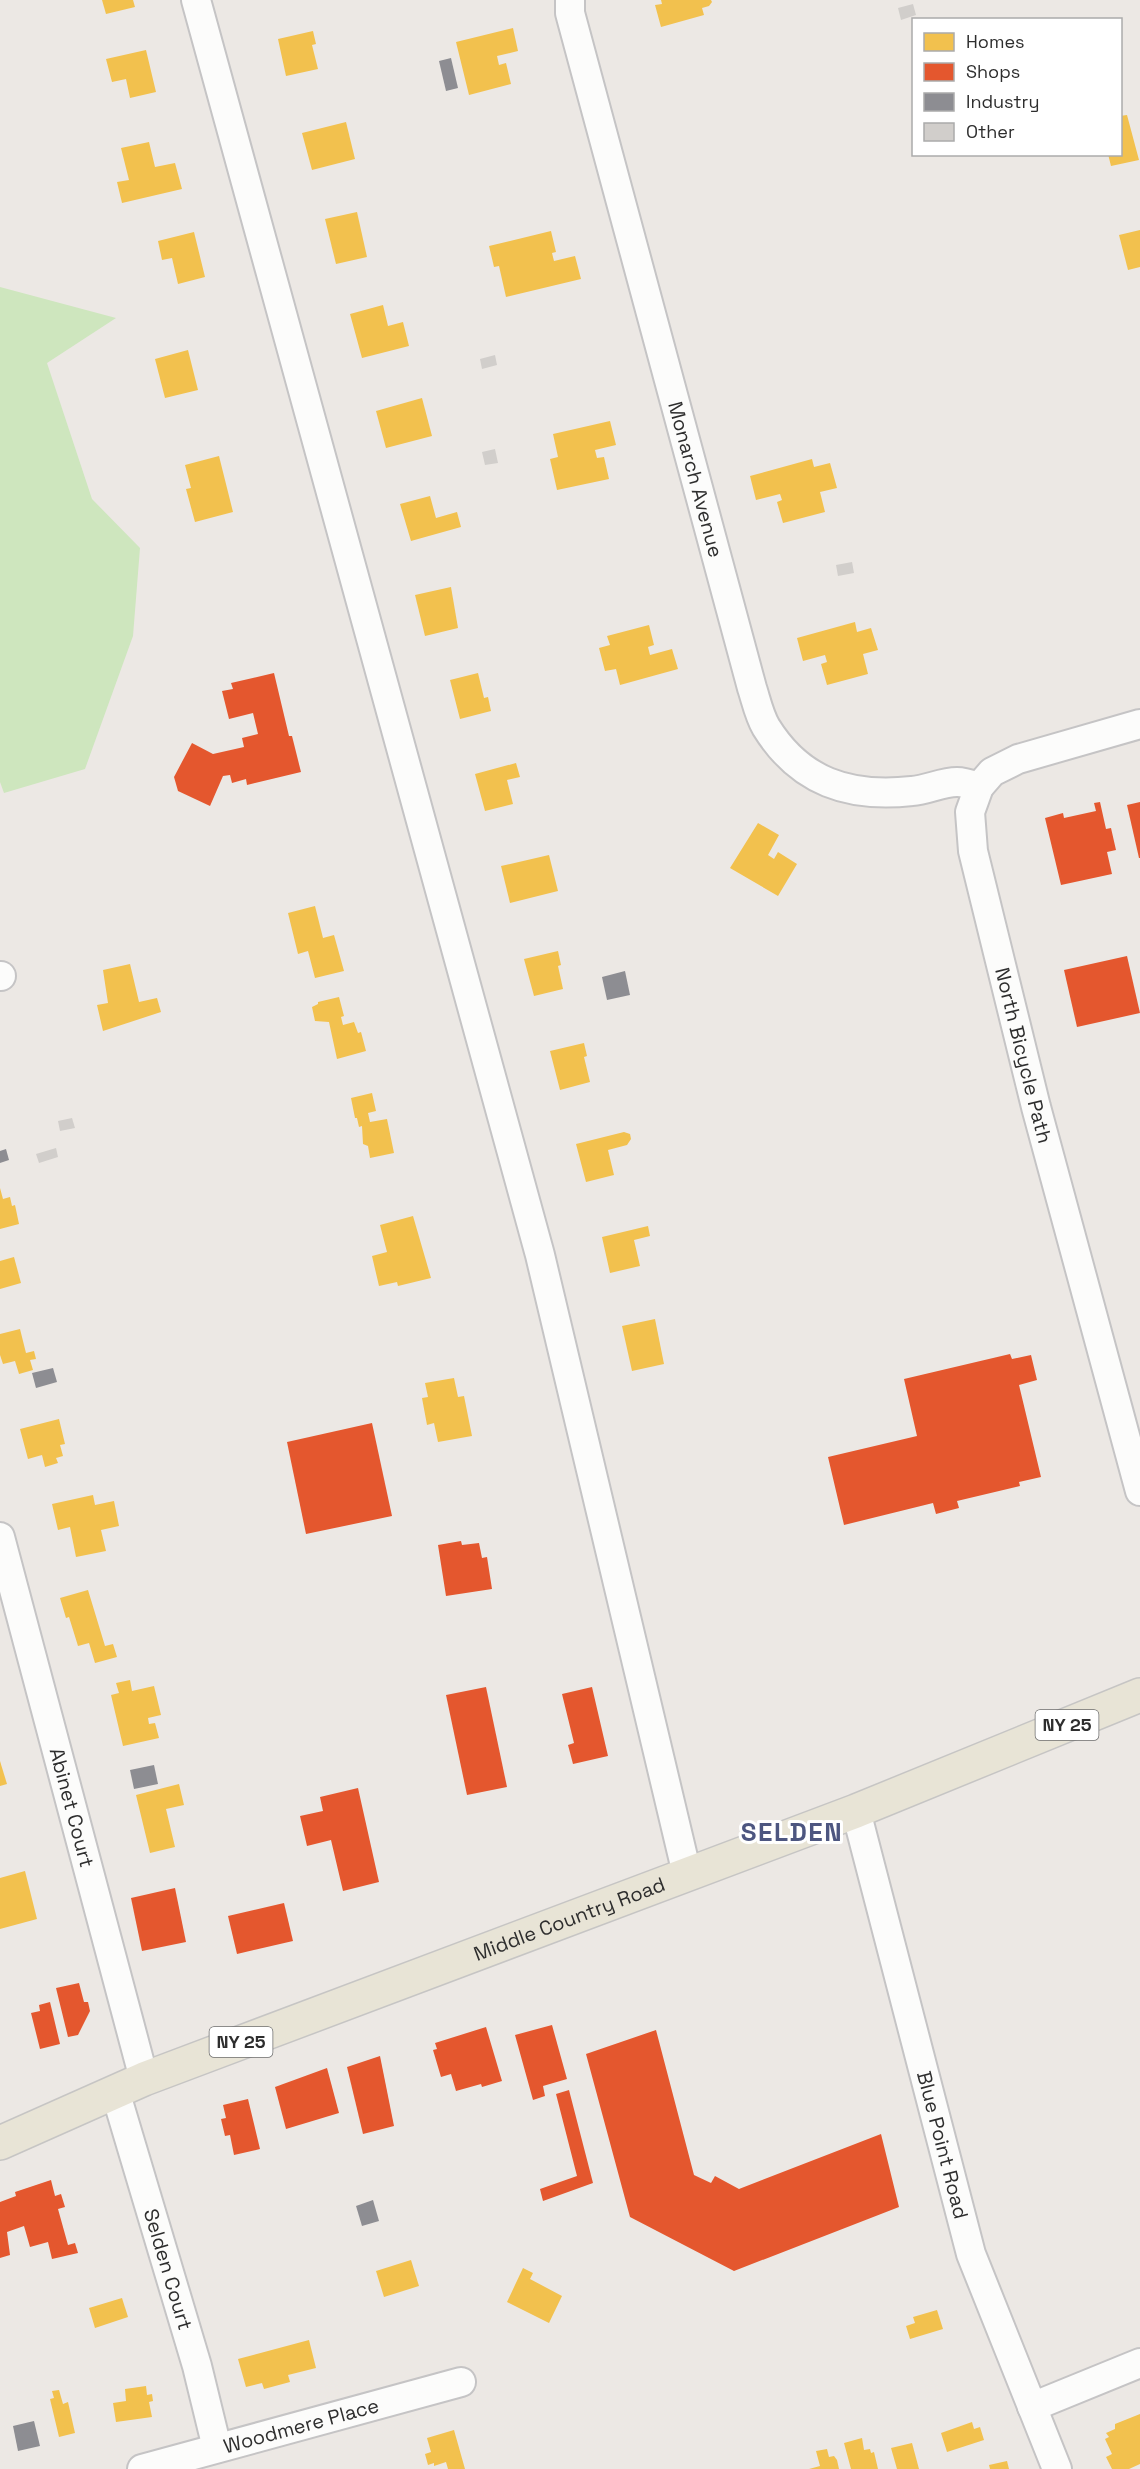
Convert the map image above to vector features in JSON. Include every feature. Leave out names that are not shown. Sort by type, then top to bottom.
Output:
[{"type":"main road","name":"Middle Country Road","points":[[0,2143],[130,2085],[856,1811],[1140,1695]]},
{"type":"street","points":[[196,0],[540,1255],[687,1874]]},
{"type":"street","name":"Monarch Avenue","points":[[570,0],[570,13],[600,127],[752,688],[765,725],[786,754],[810,776],[843,787],[873,793],[913,791],[957,782],[980,787]]},
{"type":"street","name":"North Bicycle Path","points":[[1140,724],[1018,759],[992,772],[980,787],[969,812],[973,851],[1036,1107],[1140,1491]]},
{"type":"street","name":"Abinet Court","points":[[0,1537],[130,2085]]},
{"type":"street","name":"Blue Point Road","points":[[856,1811],[971,2254],[1057,2469]]},
{"type":"street","name":"Selden Court","points":[[130,2085],[217,2448]]},
{"type":"street","points":[[1032,2406],[1140,2363]]},
{"type":"street","name":"Woodmere Place","points":[[142,2469],[461,2382]]},
{"type":"green space","points":[[0,287],[116,318],[47,363],[92,499],[140,548],[133,636],[85,769],[4,793],[0,782]]},
{"type":"building: Homes","points":[[102,0],[133,0],[135,7],[106,14]]},
{"type":"building: Homes","points":[[661,0],[711,0],[712,2],[709,6],[702,8],[704,15],[661,27],[655,5],[662,4]]},
{"type":"building: Homes","points":[[513,28],[518,51],[497,56],[499,65],[506,63],[511,84],[469,95],[456,42]]},
{"type":"building: Homes","points":[[313,31],[316,44],[312,45],[318,69],[286,76],[278,39]]},
{"type":"building: Homes","points":[[146,50],[156,92],[130,98],[126,79],[112,82],[106,59]]},
{"type":"building: Homes","points":[[1127,115],[1139,160],[1111,166],[1108,156],[1122,156],[1122,116]]},
{"type":"building: Homes","points":[[346,122],[355,159],[312,170],[302,133]]},
{"type":"building: Homes","points":[[149,142],[155,167],[175,163],[182,189],[122,203],[117,182],[129,180],[121,148]]},
{"type":"building: Homes","points":[[357,212],[367,257],[336,264],[325,219]]},
{"type":"building: Homes","points":[[1140,230],[1140,267],[1128,270],[1119,235]]},
{"type":"building: Homes","points":[[551,231],[556,252],[552,253],[554,261],[575,256],[581,279],[506,297],[499,266],[494,267],[489,246]]},
{"type":"building: Homes","points":[[194,232],[205,277],[178,284],[172,258],[162,260],[158,241]]},
{"type":"building: Homes","points":[[383,305],[388,326],[403,322],[409,346],[362,358],[350,314]]},
{"type":"building: Homes","points":[[188,350],[198,390],[165,398],[155,359]]},
{"type":"building: Homes","points":[[422,398],[432,436],[386,448],[376,411]]},
{"type":"building: Homes","points":[[610,421],[616,445],[595,450],[597,458],[604,457],[609,479],[557,490],[550,459],[558,457],[553,434]]},
{"type":"building: Homes","points":[[219,456],[233,512],[195,522],[186,489],[191,488],[185,465]]},
{"type":"building: Homes","points":[[812,459],[814,467],[830,463],[837,488],[820,492],[825,512],[783,523],[777,502],[782,500],[780,494],[756,500],[750,476]]},
{"type":"building: Homes","points":[[430,496],[436,518],[457,512],[461,527],[411,541],[400,504]]},
{"type":"building: Homes","points":[[451,587],[458,628],[425,636],[415,595]]},
{"type":"building: Homes","points":[[855,622],[857,632],[871,628],[878,650],[863,654],[868,674],[827,685],[821,664],[827,662],[825,655],[803,661],[797,638]]},
{"type":"building: Homes","points":[[649,625],[654,645],[648,647],[650,655],[672,649],[678,669],[620,685],[616,669],[605,671],[599,648],[610,645],[607,636]]},
{"type":"building: Homes","points":[[478,673],[484,698],[488,697],[491,711],[460,719],[450,680]]},
{"type":"building: Homes","points":[[516,763],[520,777],[507,780],[513,804],[485,811],[475,774]]},
{"type":"building: Homes","points":[[758,823],[779,835],[768,855],[774,859],[778,852],[797,864],[778,896],[730,868]]},
{"type":"building: Homes","points":[[549,855],[558,891],[510,903],[501,866]]},
{"type":"building: Homes","points":[[315,906],[323,938],[334,935],[344,971],[315,978],[308,951],[298,954],[288,913]]},
{"type":"building: Homes","points":[[558,951],[561,965],[558,966],[563,989],[534,996],[524,959]]},
{"type":"building: Homes","points":[[130,964],[139,1002],[157,998],[161,1012],[103,1031],[97,1005],[108,1003],[103,970]]},
{"type":"building: Homes","points":[[339,997],[344,1016],[341,1017],[343,1025],[354,1022],[358,1033],[361,1032],[366,1051],[337,1059],[329,1022],[315,1021],[312,1007],[318,1002]]},
{"type":"building: Homes","points":[[584,1043],[587,1056],[584,1057],[590,1082],[560,1090],[550,1051]]},
{"type":"building: Homes","points":[[372,1093],[376,1111],[368,1113],[370,1122],[387,1119],[394,1153],[370,1158],[368,1146],[363,1144],[362,1126],[359,1127],[357,1118],[355,1118],[351,1098]]},
{"type":"building: Homes","points":[[624,1132],[630,1134],[631,1139],[627,1145],[608,1150],[614,1175],[586,1182],[576,1144]]},
{"type":"building: Homes","points":[[0,1188],[3,1199],[10,1197],[12,1206],[15,1205],[19,1224],[0,1229]]},
{"type":"building: Homes","points":[[413,1216],[431,1278],[398,1286],[397,1282],[379,1286],[372,1256],[387,1252],[380,1225]]},
{"type":"building: Homes","points":[[648,1226],[650,1236],[634,1240],[640,1266],[610,1273],[602,1237]]},
{"type":"building: Homes","points":[[14,1257],[21,1283],[0,1289],[0,1261]]},
{"type":"building: Homes","points":[[655,1319],[664,1364],[632,1371],[622,1326]]},
{"type":"building: Homes","points":[[20,1329],[26,1353],[34,1351],[36,1359],[30,1360],[33,1370],[19,1374],[15,1361],[3,1364],[0,1355],[0,1334]]},
{"type":"building: Homes","points":[[454,1378],[458,1397],[464,1396],[472,1436],[438,1442],[434,1423],[427,1425],[422,1398],[428,1397],[425,1383]]},
{"type":"building: Homes","points":[[59,1419],[65,1444],[60,1445],[63,1456],[56,1458],[58,1463],[45,1467],[42,1455],[28,1459],[20,1429]]},
{"type":"building: Homes","points":[[93,1495],[95,1505],[114,1501],[119,1526],[101,1530],[106,1551],[76,1557],[70,1527],[58,1530],[52,1504]]},
{"type":"building: Homes","points":[[88,1590],[105,1646],[113,1644],[117,1657],[95,1663],[89,1643],[78,1646],[60,1598]]},
{"type":"building: Homes","points":[[130,1680],[132,1691],[154,1686],[161,1715],[148,1718],[149,1724],[155,1723],[159,1738],[123,1746],[111,1695],[119,1693],[116,1683]]},
{"type":"building: Homes","points":[[0,1761],[7,1784],[0,1786]]},
{"type":"building: Homes","points":[[179,1784],[184,1805],[166,1809],[175,1847],[150,1853],[136,1795]]},
{"type":"building: Homes","points":[[25,1871],[37,1919],[0,1929],[0,1878]]},
{"type":"building: Homes","points":[[411,2260],[419,2286],[384,2297],[376,2271]]},
{"type":"building: Homes","points":[[523,2268],[533,2273],[530,2279],[562,2296],[549,2323],[507,2302]]},
{"type":"building: Homes","points":[[122,2298],[128,2317],[95,2328],[89,2308]]},
{"type":"building: Homes","points":[[937,2310],[943,2329],[910,2339],[906,2326],[915,2323],[913,2317]]},
{"type":"building: Homes","points":[[309,2340],[316,2368],[288,2375],[290,2382],[264,2389],[262,2383],[246,2387],[238,2359]]},
{"type":"building: Homes","points":[[146,2386],[147,2395],[152,2394],[153,2401],[149,2402],[152,2417],[116,2422],[113,2403],[126,2401],[125,2389]]},
{"type":"building: Homes","points":[[59,2390],[63,2404],[68,2402],[75,2433],[59,2437],[50,2399],[54,2398],[52,2391]]},
{"type":"building: Homes","points":[[1140,2414],[1140,2464],[1129,2469],[1112,2469],[1106,2457],[1112,2454],[1105,2439],[1109,2437],[1106,2433],[1115,2429],[1115,2424]]},
{"type":"building: Homes","points":[[972,2422],[974,2429],[980,2427],[984,2440],[947,2452],[941,2433]]},
{"type":"building: Homes","points":[[454,2430],[465,2469],[448,2469],[446,2462],[434,2466],[434,2463],[428,2465],[425,2454],[431,2452],[427,2438]]},
{"type":"building: Homes","points":[[862,2438],[864,2450],[870,2449],[871,2453],[874,2452],[878,2469],[851,2469],[844,2443]]},
{"type":"building: Homes","points":[[912,2443],[919,2469],[897,2469],[891,2448]]},
{"type":"building: Homes","points":[[827,2449],[829,2457],[834,2456],[837,2460],[839,2469],[809,2469],[820,2466],[816,2451]]},
{"type":"building: Homes","points":[[1007,2461],[1009,2469],[990,2469],[989,2465]]},
{"type":"building: Shops","points":[[274,673],[289,736],[292,736],[301,772],[247,785],[246,779],[232,783],[230,775],[223,776],[210,806],[178,791],[174,777],[192,743],[213,754],[244,747],[242,738],[258,734],[253,713],[229,719],[222,691],[233,689],[231,683]]},
{"type":"building: Shops","points":[[1100,802],[1106,829],[1111,828],[1116,850],[1107,852],[1112,874],[1061,885],[1045,818],[1063,813],[1064,818],[1096,811],[1094,803]]},
{"type":"building: Shops","points":[[1140,802],[1140,858],[1139,858],[1127,805]]},
{"type":"building: Shops","points":[[1127,956],[1140,1013],[1077,1027],[1064,970]]},
{"type":"building: Shops","points":[[1010,1354],[1012,1359],[1031,1355],[1037,1380],[1019,1385],[1041,1477],[1019,1482],[1020,1486],[957,1501],[959,1508],[936,1514],[933,1503],[844,1525],[828,1457],[917,1436],[904,1379]]},
{"type":"building: Shops","points":[[372,1423],[392,1516],[306,1534],[287,1442]]},
{"type":"building: Shops","points":[[461,1541],[462,1545],[479,1543],[482,1558],[487,1557],[492,1589],[446,1596],[438,1545]]},
{"type":"building: Shops","points":[[486,1687],[507,1787],[467,1795],[446,1695]]},
{"type":"building: Shops","points":[[592,1687],[608,1756],[573,1764],[568,1745],[574,1743],[562,1694]]},
{"type":"building: Shops","points":[[358,1788],[379,1882],[343,1891],[331,1840],[307,1846],[300,1816],[323,1811],[320,1797]]},
{"type":"building: Shops","points":[[175,1888],[186,1942],[142,1951],[131,1898]]},
{"type":"building: Shops","points":[[284,1903],[293,1941],[237,1954],[228,1916]]},
{"type":"building: Shops","points":[[79,1983],[84,2002],[88,2002],[90,2011],[78,2035],[68,2037],[56,1988]]},
{"type":"building: Shops","points":[[50,2002],[60,2044],[40,2049],[31,2013],[40,2011],[39,2005]]},
{"type":"building: Shops","points":[[552,2025],[567,2079],[543,2086],[545,2096],[533,2100],[515,2035]]},
{"type":"building: Shops","points":[[486,2027],[502,2081],[456,2091],[451,2074],[441,2077],[433,2050],[437,2049],[435,2043]]},
{"type":"building: Shops","points":[[656,2030],[694,2175],[711,2183],[715,2176],[739,2189],[881,2134],[899,2207],[734,2271],[630,2217],[586,2054]]},
{"type":"building: Shops","points":[[380,2056],[394,2126],[363,2134],[347,2067]]},
{"type":"building: Shops","points":[[327,2068],[339,2113],[286,2129],[275,2087]]},
{"type":"building: Shops","points":[[569,2090],[593,2183],[543,2201],[540,2189],[577,2176],[556,2094]]},
{"type":"building: Shops","points":[[248,2099],[260,2149],[234,2155],[230,2135],[225,2136],[221,2119],[226,2118],[223,2105]]},
{"type":"building: Shops","points":[[51,2180],[55,2196],[61,2194],[65,2207],[58,2209],[68,2245],[75,2243],[78,2253],[52,2259],[48,2242],[30,2247],[24,2226],[7,2232],[10,2255],[0,2258],[0,2202],[16,2196],[15,2192]]},
{"type":"building: Industry","points":[[451,58],[458,88],[446,91],[439,61]]},
{"type":"building: Industry","points":[[625,971],[630,995],[607,1000],[602,977]]},
{"type":"building: Industry","points":[[6,1149],[9,1160],[0,1163],[0,1151]]},
{"type":"building: Industry","points":[[53,1368],[57,1382],[36,1388],[32,1373]]},
{"type":"building: Industry","points":[[154,1765],[158,1784],[134,1789],[130,1770]]},
{"type":"building: Industry","points":[[373,2200],[379,2221],[362,2226],[356,2206]]},
{"type":"building: Industry","points":[[34,2421],[40,2446],[18,2451],[13,2426]]},
{"type":"building: Other","points":[[913,4],[916,15],[901,20],[898,8]]},
{"type":"building: Other","points":[[495,355],[497,365],[482,369],[480,359]]},
{"type":"building: Other","points":[[495,449],[498,463],[485,465],[482,452]]},
{"type":"building: Other","points":[[852,562],[854,573],[838,576],[836,565]]},
{"type":"building: Other","points":[[72,1118],[75,1128],[60,1131],[58,1121]]},
{"type":"building: Other","points":[[56,1148],[58,1157],[39,1163],[36,1154]]},
{"type":"district","name":"SELDEN","points":[[792,1832]]}]
